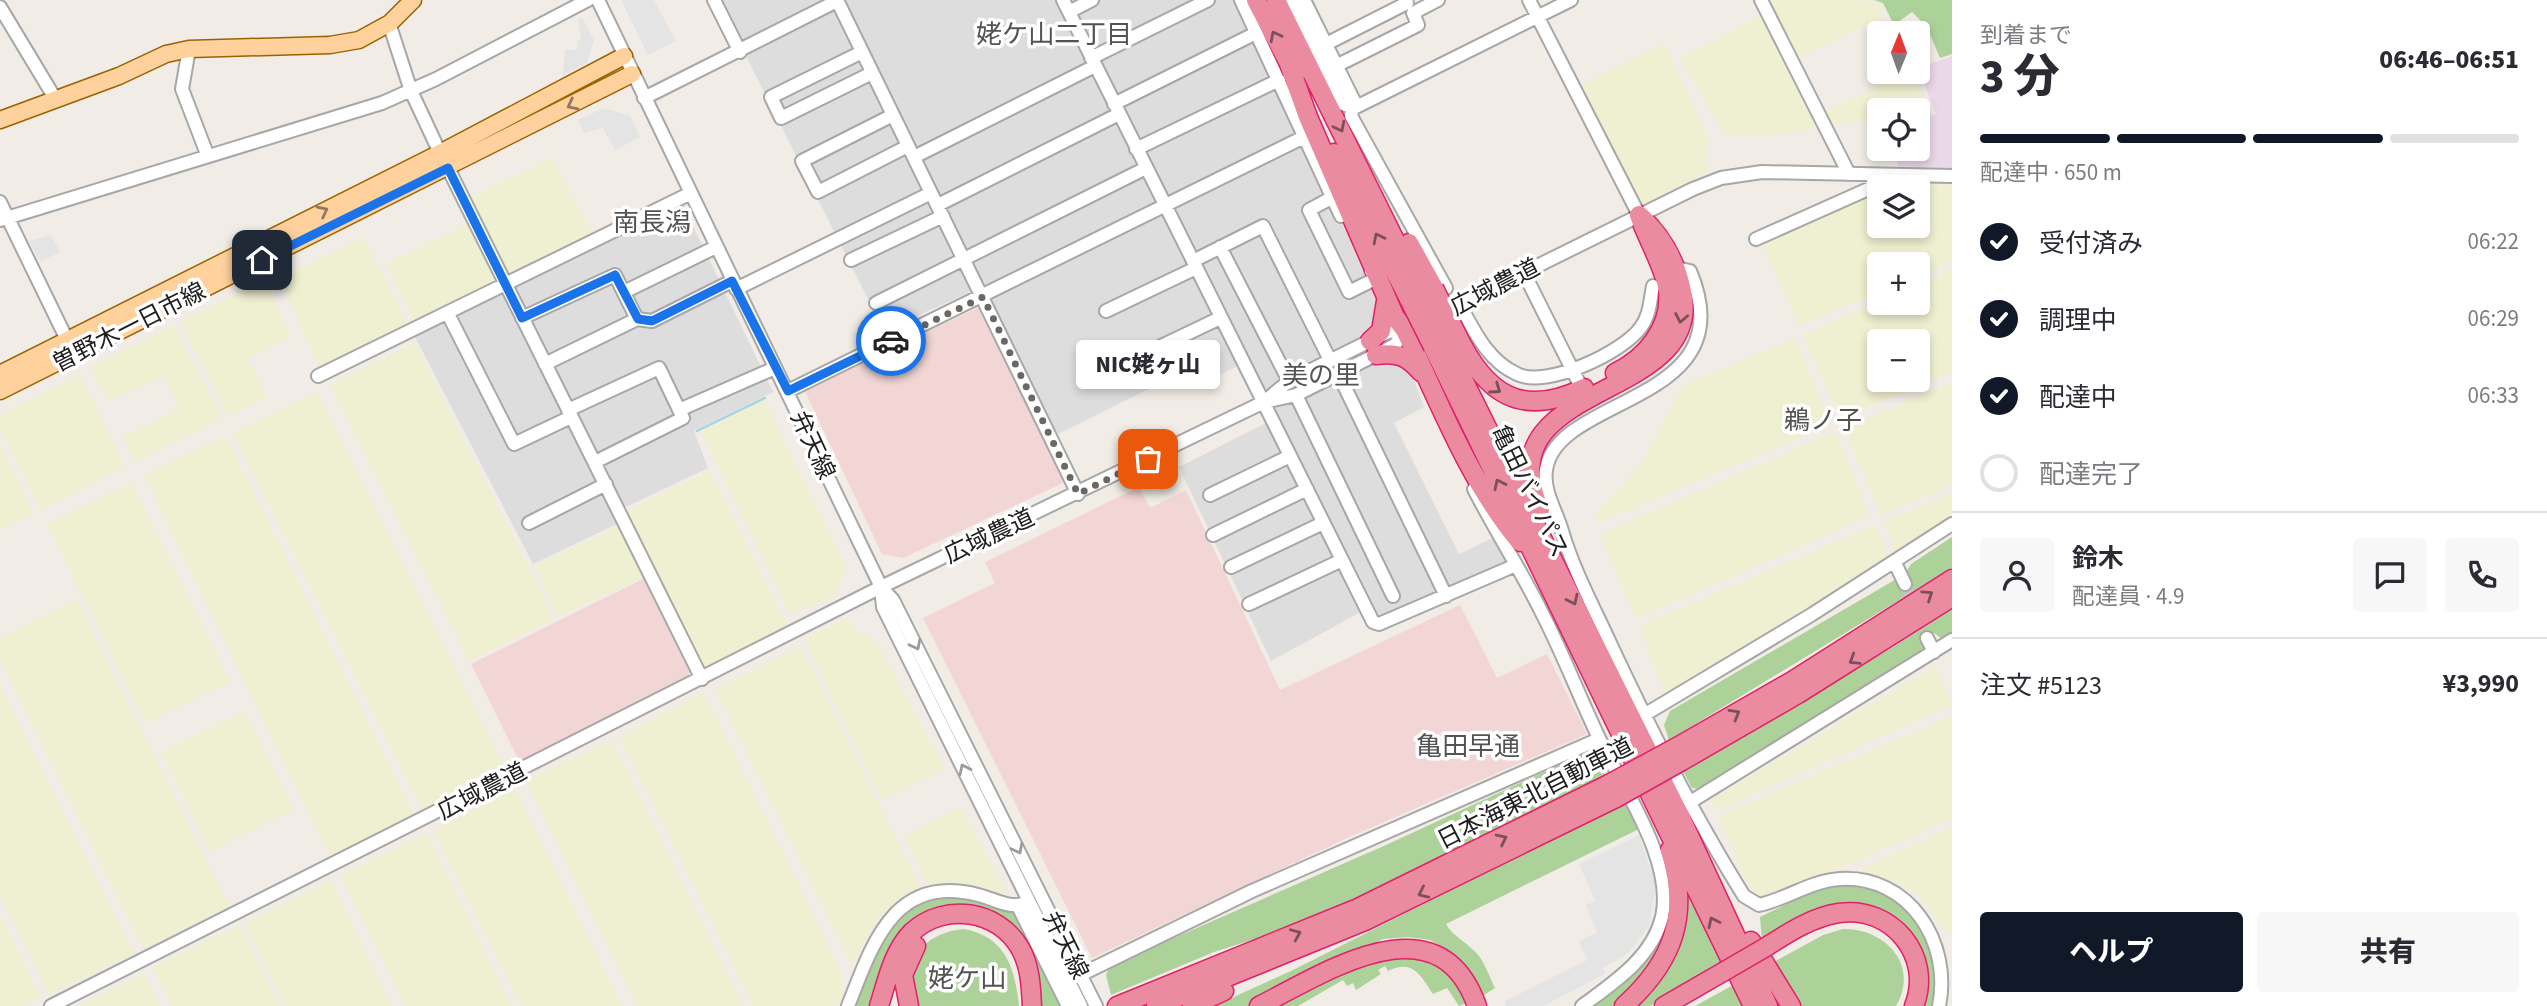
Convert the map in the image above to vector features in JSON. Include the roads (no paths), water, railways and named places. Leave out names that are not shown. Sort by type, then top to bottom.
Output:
[{"type":"highway","name":"亀田バイパス","points":[[1256,0],[1289,64],[1428,292]]},
{"type":"highway","name":"亀田バイパス","points":[[1276,0],[1356,160],[1428,292],[1445,341],[1547,563],[1584,655],[1753,1006]]},
{"type":"highway","points":[[1289,64],[1308,117],[1395,317],[1405,330],[1446,415],[1505,524],[1547,563]]},
{"type":"highway","points":[[1547,563],[1549,533],[1535,499],[1530,478],[1536,445],[1543,432],[1571,406],[1643,369],[1669,348],[1677,335],[1684,309],[1683,269],[1659,233],[1639,215]]},
{"type":"highway","points":[[1428,292],[1445,341],[1488,384],[1506,396],[1528,402],[1552,401],[1570,395],[1620,370],[1655,340],[1665,324],[1668,308],[1663,274],[1647,242],[1639,215]]},
{"type":"highway","points":[[1386,297],[1386,313],[1373,348],[1408,357],[1430,383]]},
{"type":"highway","name":"亀田バイパス","points":[[1547,563],[1680,816],[1768,1006]]},
{"type":"highway","name":"日本海東北自動車道","points":[[1679,755],[1952,579]]},
{"type":"highway","name":"日本海東北自動車道","points":[[1156,1006],[1365,920],[1841,668],[1952,597]]},
{"type":"highway","points":[[1584,655],[1664,834],[1678,885],[1677,921],[1666,955],[1651,978],[1623,1006]]},
{"type":"highway","name":"日本海東北自動車道","points":[[1113,1004],[1250,954],[1613,791]]},
{"type":"highway","points":[[1680,816],[1791,1006]]},
{"type":"highway","points":[[1664,1006],[1725,975],[1824,916],[1849,912],[1872,915],[1900,932],[1912,949],[1919,981],[1914,1006]]},
{"type":"highway","points":[[879,1006],[894,960],[912,933],[936,918],[959,913],[989,919],[1014,938],[1028,967],[1032,1006]]},
{"type":"highway","points":[[1192,1006],[1365,920]]},
{"type":"highway","points":[[1767,951],[1833,923],[1854,921],[1873,925],[1896,943],[1905,960],[1908,988],[1903,1006]]},
{"type":"highway","points":[[909,1006],[904,975],[906,964],[918,943],[936,930],[968,924],[989,930],[1012,954],[1019,974],[1022,1006]]},
{"type":"highway","points":[[1259,1006],[1353,959],[1384,949],[1399,948],[1427,952],[1451,966],[1469,986],[1477,1006]]},
{"type":"highway","points":[[1680,1006],[1725,975]]},
{"type":"main road","points":[[0,120],[57,100],[166,54],[189,49],[330,45],[359,40],[389,23],[413,0]]},
{"type":"main road","name":"曽野木一日市線","points":[[0,391],[71,348],[624,56]]},
{"type":"main road","name":"曽野木一日市線","points":[[0,374],[71,348],[448,168],[632,74]]},
{"type":"street","points":[[3,219],[207,154],[382,103],[411,91],[588,0]]},
{"type":"street","name":"弁天線","points":[[598,0],[881,587],[893,600],[1096,1006]]},
{"type":"street","points":[[714,0],[740,52]]},
{"type":"street","points":[[644,98],[740,52],[837,0],[1078,494]]},
{"type":"street","points":[[1092,0],[1066,6],[1373,622],[1379,624],[1516,565]]},
{"type":"street","points":[[893,115],[802,161],[818,192],[911,152],[1093,62],[1208,0]]},
{"type":"street","points":[[1241,0],[1306,136],[1333,197],[1359,256],[1377,278],[1349,292],[1309,210],[1333,197]]},
{"type":"street","points":[[1291,0],[1343,104],[1354,108],[1570,0]]},
{"type":"street","points":[[1304,0],[1354,101],[1351,116],[1426,251],[1428,292]]},
{"type":"street","points":[[1336,66],[1418,25],[1413,13],[1438,0]]},
{"type":"street","points":[[1529,0],[1639,215]]},
{"type":"street","points":[[1761,0],[1849,174]]},
{"type":"street","points":[[1326,44],[1407,3]]},
{"type":"street","points":[[0,7],[57,100]]},
{"type":"street","points":[[389,23],[411,91],[440,153]]},
{"type":"street","points":[[852,260],[1256,33]]},
{"type":"street","points":[[189,49],[182,89],[207,154]]},
{"type":"street","points":[[862,52],[771,97],[780,118],[872,73]]},
{"type":"street","points":[[1136,149],[1279,80]]},
{"type":"street","points":[[788,391],[1163,200],[1306,136]]},
{"type":"street","points":[[448,168],[702,679]]},
{"type":"street","points":[[876,303],[1146,168]]},
{"type":"street","name":"広域農道","points":[[51,1006],[881,587],[1264,402],[1289,381],[1330,360],[1373,348],[1388,332],[1405,330],[1460,305],[1639,215],[1721,178],[1762,172],[1899,175]]},
{"type":"street","name":"広域農道","points":[[1930,176],[1952,176]]},
{"type":"street","points":[[1756,239],[1867,189]]},
{"type":"street","points":[[318,376],[691,193]]},
{"type":"street","points":[[545,364],[638,319],[652,321],[734,285],[931,193]]},
{"type":"street","points":[[0,202],[3,219],[71,348]]},
{"type":"street","points":[[1106,312],[1220,247],[1263,226],[1330,360]]},
{"type":"street","points":[[624,292],[716,247]]},
{"type":"street","points":[[1220,247],[1289,381]]},
{"type":"street","points":[[1683,269],[1701,305],[1699,327],[1685,358],[1661,382],[1559,443],[1546,470],[1546,486],[1564,543],[1644,715],[1739,888],[1751,902],[1759,905],[1808,885],[1841,879],[1871,882],[1903,897],[1925,920],[1939,946],[1944,976],[1939,1006]]},
{"type":"street","points":[[1524,272],[1578,383]]},
{"type":"street","points":[[522,318],[615,275],[638,319]]},
{"type":"street","points":[[1460,305],[1478,338],[1497,360],[1519,376],[1551,376],[1612,352],[1630,340],[1648,314],[1653,286]]},
{"type":"street","points":[[448,314],[514,444],[659,368],[683,418],[595,462]]},
{"type":"street","points":[[1128,362],[1220,318]]},
{"type":"street","points":[[1264,402],[1296,395],[1338,373],[1373,348]]},
{"type":"street","points":[[679,410],[775,368]]},
{"type":"street","points":[[1338,373],[1446,596]]},
{"type":"street","points":[[1296,395],[1393,596]]},
{"type":"street","points":[[1589,404],[1596,419]]},
{"type":"street","points":[[1446,415],[1454,455],[1544,616],[1660,870],[1664,904],[1655,934],[1633,966],[1582,1006]]},
{"type":"street","points":[[1210,495],[1290,456]]},
{"type":"street","points":[[529,523],[606,484]]},
{"type":"street","points":[[1213,535],[1307,489]]},
{"type":"street","points":[[1231,567],[1324,523]]},
{"type":"street","points":[[1644,715],[1895,563],[1952,524]]},
{"type":"street","points":[[1249,604],[1342,560]]},
{"type":"street","points":[[1895,563],[1905,584]]},
{"type":"street","name":"弁天線","points":[[881,587],[883,607],[1024,904],[1081,1006]]},
{"type":"street","points":[[1927,638],[1934,652]]},
{"type":"street","points":[[1692,801],[1952,640]]},
{"type":"street","points":[[1080,975],[1252,891],[1599,739]]},
{"type":"street","points":[[848,1006],[872,943],[888,920],[907,905],[932,895],[954,892],[1024,904],[1068,1006]]},
{"type":"waterway","points":[[1166,197],[1296,133]]},
{"type":"waterway","points":[[1063,249],[1157,202]]},
{"type":"waterway","points":[[697,431],[765,398]]},
{"type":"tunnel","points":[[1905,584],[1927,638]]},
{"type":"place","name":"NIC姥ヶ山","points":[[1148,459]]},
{"type":"district","name":"姥ケ山二丁目","points":[[1054,34]]},
{"type":"district","name":"南長潟","points":[[652,222]]},
{"type":"district","name":"美の里","points":[[1321,375]]},
{"type":"district","name":"鵜ノ子","points":[[1823,420]]},
{"type":"district","name":"亀田早通","points":[[1468,746]]},
{"type":"district","name":"姥ケ山","points":[[967,978]]}]
